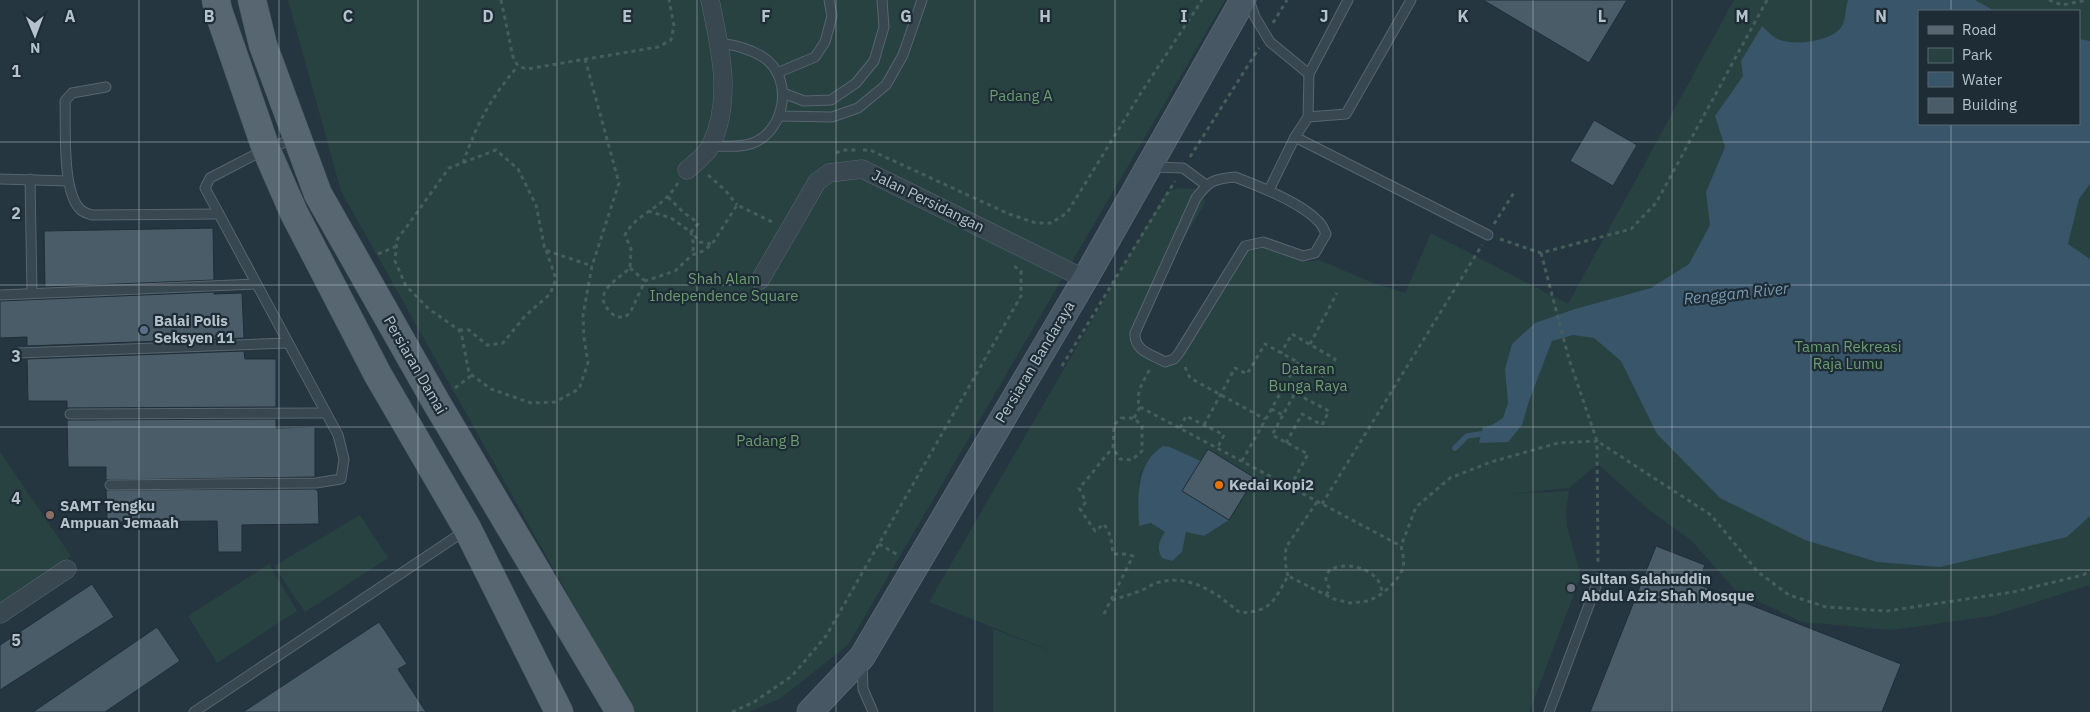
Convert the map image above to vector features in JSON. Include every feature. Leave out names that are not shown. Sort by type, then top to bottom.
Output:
[{"type":"main road","points":[[216,0],[266,150],[294,213],[378,375],[468,528],[559,712]]},
{"type":"main road","name":"Persiaran Damai","points":[[252,0],[263,46],[318,194],[436,402],[620,711]]},
{"type":"main road","name":"Persiaran Bandaraya","points":[[810,712],[862,657],[1150,167],[1243,0]]},
{"type":"street","points":[[690,167],[710,146],[722,111],[723,80],[719,43],[710,0]]},
{"type":"street","name":"Jalan Persidangan","points":[[760,280],[781,228],[817,182],[829,173],[862,169],[1085,279]]},
{"type":"street","points":[[0,614],[67,569]]},
{"type":"lane","points":[[777,73],[815,57],[825,42],[832,16],[829,0]]},
{"type":"lane","points":[[783,94],[804,101],[831,100],[856,83],[874,61],[884,27],[882,0]]},
{"type":"lane","points":[[779,116],[832,117],[858,108],[886,85],[903,55],[922,0]]},
{"type":"lane","points":[[1249,0],[1255,17],[1270,42],[1309,74]]},
{"type":"lane","points":[[1269,190],[1295,136],[1308,117],[1309,74],[1348,0]]},
{"type":"lane","points":[[1308,117],[1346,114],[1411,0]]},
{"type":"lane","points":[[710,146],[732,147],[753,143],[770,130],[779,116],[783,94],[777,73],[764,58],[742,46],[719,43]]},
{"type":"lane","points":[[106,87],[72,93],[65,101],[68,180],[77,207],[84,213],[92,215],[219,214]]},
{"type":"lane","points":[[1295,136],[1488,235]]},
{"type":"lane","points":[[110,485],[316,483],[341,479],[344,459],[338,435],[205,188],[210,178],[266,150],[297,138]]},
{"type":"lane","points":[[1150,167],[1183,168],[1206,185]]},
{"type":"lane","points":[[1235,177],[1269,190],[1320,222],[1326,234],[1315,253],[1303,256],[1263,242],[1245,246],[1179,353],[1174,359],[1165,362],[1138,347],[1134,340],[1134,333],[1196,198],[1206,185],[1215,179],[1235,177]]},
{"type":"lane","points":[[0,179],[68,180]]},
{"type":"lane","points":[[30,179],[32,293]]},
{"type":"lane","points":[[0,295],[256,284]]},
{"type":"lane","points":[[18,352],[287,343]]},
{"type":"lane","points":[[70,414],[326,413]]},
{"type":"lane","points":[[194,712],[468,528]]},
{"type":"lane","points":[[1549,712],[1598,578]]},
{"type":"lane","points":[[862,657],[864,690],[873,712]]},
{"type":"path","points":[[501,0],[513,57],[518,66],[526,69],[658,47],[671,40],[674,26],[669,0]]},
{"type":"path","points":[[828,156],[843,150],[870,150],[1009,214],[1036,223],[1051,223],[1067,213],[1139,96],[1202,0]]},
{"type":"path","points":[[1058,371],[1287,0]]},
{"type":"path","points":[[1488,235],[1541,253],[1631,229],[1656,203],[1767,0]]},
{"type":"path","points":[[2049,0],[2062,5],[2088,0]]},
{"type":"path","points":[[459,330],[469,330],[487,345],[503,343],[524,316],[550,294],[556,279],[546,250],[536,205],[518,169],[496,150],[449,168],[412,216],[397,240],[395,261],[406,286],[429,309],[459,330],[470,373],[490,389],[531,404],[555,402],[579,390],[588,363],[583,315],[592,266],[619,184],[585,59]]},
{"type":"path","points":[[463,163],[479,121],[497,91],[518,66]]},
{"type":"path","points":[[738,205],[712,244],[703,251],[692,255],[675,271],[645,281],[630,313],[625,317],[616,317],[612,314],[602,299],[603,292],[630,268],[630,249],[625,235],[629,227],[648,210],[668,197],[690,167],[725,190],[738,205],[781,228]]},
{"type":"path","points":[[1322,504],[1515,191]]},
{"type":"path","points":[[668,197],[683,212],[698,222],[691,232]]},
{"type":"path","points":[[648,210],[671,218],[691,232],[700,242],[712,244]]},
{"type":"path","points":[[779,216],[781,228]]},
{"type":"path","points":[[691,232],[694,246],[692,255]]},
{"type":"path","points":[[546,250],[592,266]]},
{"type":"path","points":[[1541,253],[1569,359],[1597,441],[1598,578]]},
{"type":"path","points":[[732,712],[754,702],[792,676],[826,636],[1021,296],[1021,271],[1009,261]]},
{"type":"path","points":[[630,268],[645,281]]},
{"type":"path","points":[[1310,344],[1337,292]]},
{"type":"path","points":[[1204,425],[1235,368],[1247,374],[1264,344],[1325,377],[1335,359],[1292,334],[1281,353]]},
{"type":"path","points":[[1156,357],[1142,384],[1137,402],[1140,407],[1401,546]]},
{"type":"path","points":[[1242,461],[1298,362]]},
{"type":"path","points":[[1190,378],[1265,420]]},
{"type":"path","points":[[1286,443],[1302,414],[1322,425],[1329,412],[1295,393],[1272,435],[1286,443],[1308,454],[1290,487]]},
{"type":"path","points":[[1134,418],[1140,407]]},
{"type":"path","points":[[1271,409],[1283,415]]},
{"type":"path","points":[[1180,428],[1186,416],[1224,435],[1217,448]]},
{"type":"path","points":[[1121,418],[1134,418],[1142,426],[1142,451],[1132,460],[1120,459],[1113,448],[1114,425],[1121,418]]},
{"type":"path","points":[[1288,576],[1326,595],[1350,603],[1369,601],[1383,593],[1395,582],[1403,569],[1404,560],[1401,546],[1416,507],[1450,478],[1491,462],[1558,443],[1597,441],[1712,516],[1758,572],[1789,595],[1826,607],[1887,611],[2013,592],[2083,575],[2090,571]]},
{"type":"path","points":[[1104,614],[1133,556],[1113,554],[1111,537],[1104,524],[1095,531],[1080,509],[1086,502],[1079,488],[1091,476],[1099,461],[1113,448]]},
{"type":"path","points":[[1112,600],[1144,590],[1158,582],[1172,580],[1189,582],[1206,588],[1225,600],[1240,613],[1254,612],[1270,606],[1288,576],[1285,562],[1286,547],[1317,502]]},
{"type":"path","points":[[1326,595],[1330,588],[1327,583],[1327,576],[1332,568],[1341,565],[1354,565],[1366,569],[1378,580],[1383,593]]},
{"type":"green space","name":"Shah Alam Independence Square","points":[[288,0],[1225,0],[848,645],[781,698],[749,712],[634,712],[341,191]]},
{"type":"green space","name":"Taman Rekreasi Raja Lumu","points":[[1734,0],[2090,0],[2090,585],[1992,616],[1892,630],[1802,622],[1736,591],[1691,540],[1649,510],[1598,464],[1569,488],[1508,494],[1569,491],[1566,511],[1567,527],[1581,576],[1529,712],[993,712],[993,629],[1057,653],[929,602],[1167,191],[1180,188],[1201,189],[1205,203],[1132,328],[1134,349],[1149,358],[1175,363],[1248,249],[1263,246],[1302,262],[1319,260],[1376,284],[1405,293],[1431,233],[1568,304]],"holes":[[[1170,447],[1201,461],[1208,449],[1255,478],[1229,520],[1204,536],[1186,532],[1165,532],[1151,523],[1139,526],[1139,484],[1141,472],[1157,450]]]},
{"type":"green space","points":[[0,452],[71,556],[0,603]]},
{"type":"green space","points":[[360,515],[388,558],[305,612],[274,566]]},
{"type":"green space","points":[[269,564],[297,611],[217,663],[188,616]]},
{"type":"water","points":[[1848,0],[1975,0],[1993,10],[1918,10],[1918,125],[2080,125],[2080,39],[2090,41],[2090,184],[2079,199],[2068,244],[2090,259],[2090,516],[2067,537],[1940,567],[1877,562],[1805,540],[1720,498],[1657,434],[1621,361],[1594,338],[1573,335],[1552,341],[1522,425],[1508,442],[1479,443],[1483,427],[1492,425],[1503,418],[1508,403],[1505,369],[1512,344],[1535,323],[1575,309],[1651,288],[1689,264],[1710,225],[1706,192],[1725,147],[1715,116],[1743,76],[1741,61],[1762,26],[1775,38],[1787,42],[1823,39],[1842,26]]},
{"type":"water","points":[[1163,446],[1170,447],[1201,461],[1183,491],[1229,520],[1204,536],[1186,532],[1182,552],[1172,561],[1162,558],[1159,551],[1160,542],[1165,532],[1151,523],[1139,526],[1138,504],[1143,472],[1147,462]]},
{"type":"building","points":[[1483,0],[1627,0],[1589,63]]},
{"type":"building","points":[[1594,120],[1637,145],[1613,186],[1570,161]]},
{"type":"building","points":[[213,228],[214,280],[45,287],[44,231]]},
{"type":"building","points":[[214,292],[214,294],[242,293],[244,338],[27,346],[27,337],[0,338],[0,301]]},
{"type":"building","points":[[244,351],[245,359],[276,359],[276,407],[67,408],[67,401],[28,401],[27,359]]},
{"type":"building","points":[[276,419],[276,428],[315,427],[315,477],[106,480],[106,467],[68,467],[67,420]]},
{"type":"building","name":"Kedai Kopi2","points":[[1208,449],[1255,478],[1229,520],[1182,491]]},
{"type":"building","points":[[315,489],[318,491],[319,524],[242,525],[242,552],[218,552],[217,521],[107,522],[106,490]]},
{"type":"building","points":[[1656,546],[1705,565],[1697,584],[1901,664],[1882,712],[1590,712]]},
{"type":"building","points":[[92,584],[114,617],[0,690],[0,645]]},
{"type":"building","points":[[379,622],[407,664],[398,669],[426,712],[243,712]]},
{"type":"building","points":[[157,627],[180,661],[105,712],[33,712]]},
{"type":"waterway","name":"Renggam River","points":[[1455,448],[1467,436],[1488,433]]},
{"type":"place","name":"Balai Polis Seksyen 11","points":[[144,330]]},
{"type":"place","name":"Kedai Kopi2","points":[[1219,485]]},
{"type":"place","name":"SAMT Tengku Ampuan Jemaah","points":[[50,515]]},
{"type":"place","name":"Sultan Salahuddin Abdul Aziz Shah Mosque","points":[[1571,588]]},
{"type":"park label","name":"Padang A","points":[[1021,96]]},
{"type":"park label","name":"Dataran Bunga Raya","points":[[1308,378]]},
{"type":"park label","name":"Padang B","points":[[768,441]]}]
